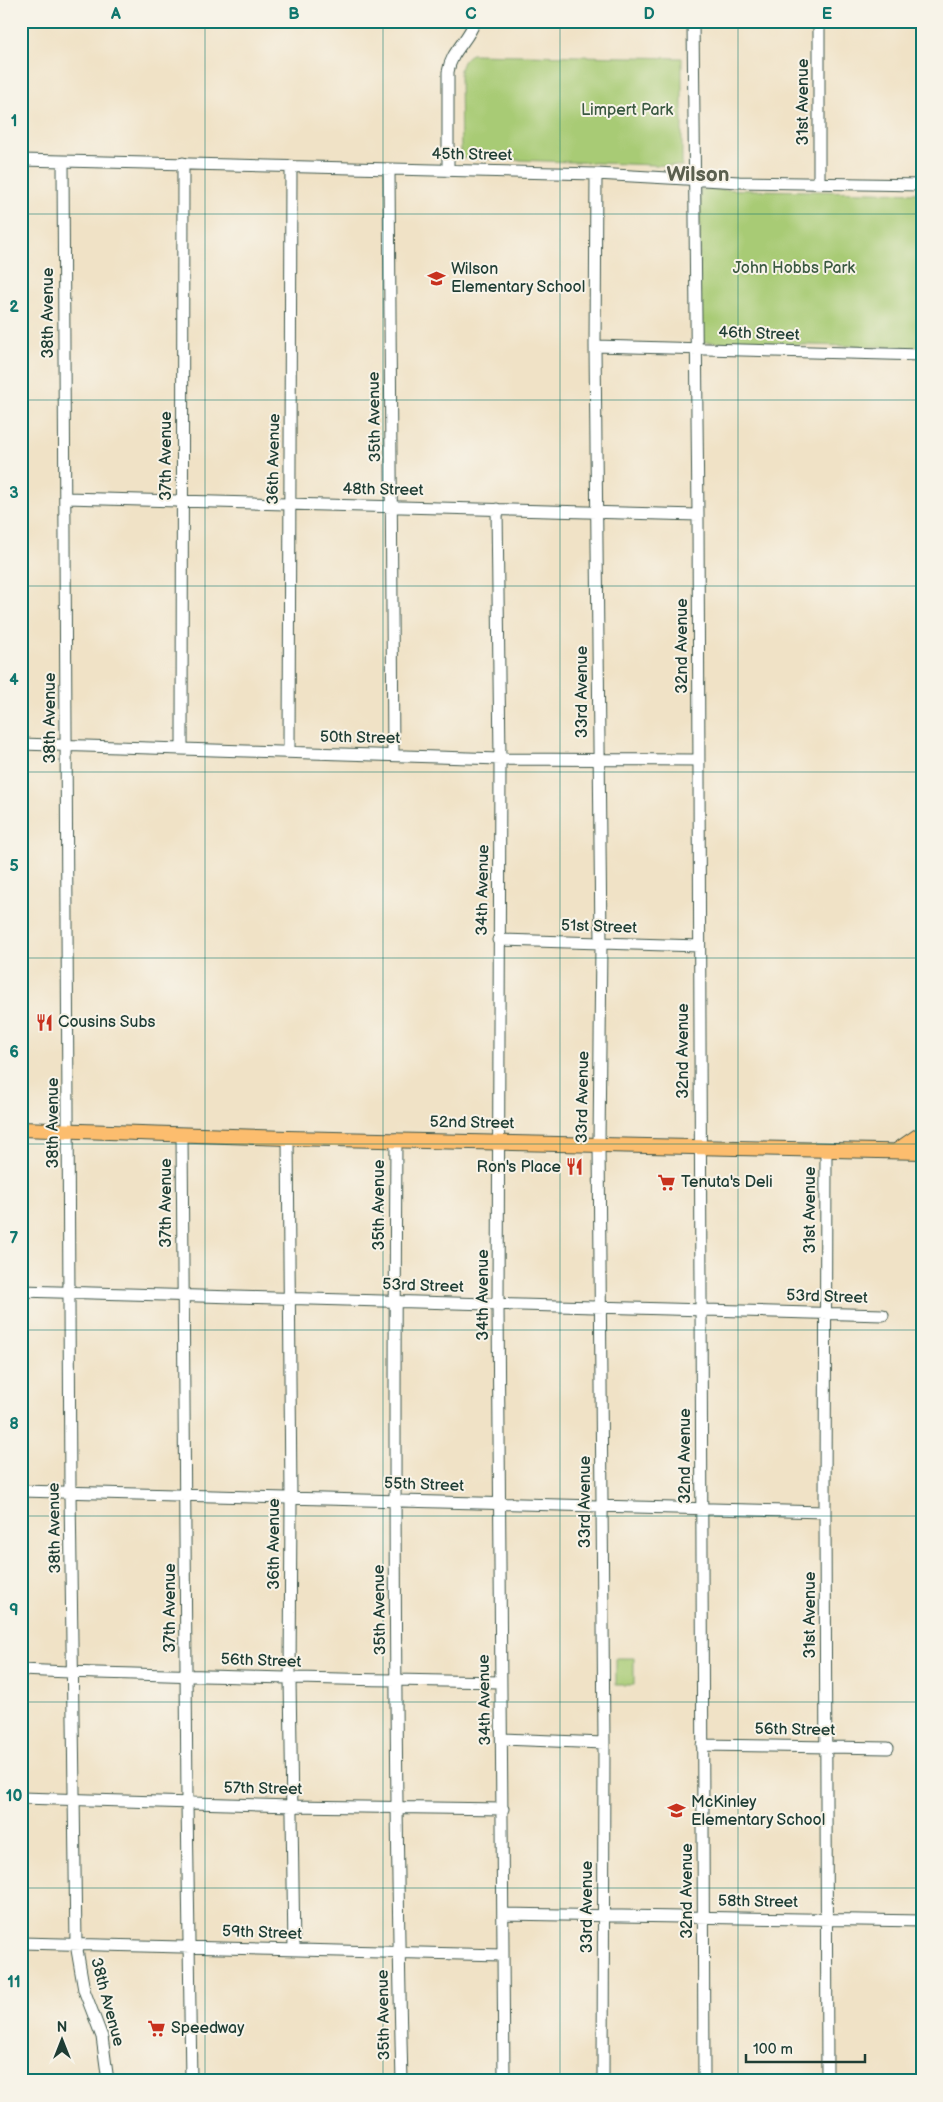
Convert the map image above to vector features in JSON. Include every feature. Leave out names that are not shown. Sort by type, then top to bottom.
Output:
[{"type":"main road","name":"52nd Street","points":[[21,1129],[288,1138],[922,1152]]},
{"type":"main road","points":[[896,1151],[922,1133]]},
{"type":"street","points":[[448,171],[450,62],[454,53],[467,38],[475,21]]},
{"type":"street","name":"32nd Avenue","points":[[693,21],[698,515],[704,2081]]},
{"type":"street","name":"31st Avenue","points":[[819,21],[819,183]]},
{"type":"street","name":"45th Street","points":[[21,160],[596,174],[694,179],[922,185]]},
{"type":"street","name":"38th Avenue","points":[[63,161],[70,1493],[74,1672],[76,1944],[84,1990],[102,2037],[108,2081]]},
{"type":"street","name":"37th Avenue","points":[[182,749],[183,163]]},
{"type":"street","name":"36th Avenue","points":[[289,752],[291,166]]},
{"type":"street","name":"35th Avenue","points":[[389,170],[393,754]]},
{"type":"street","name":"33rd Avenue","points":[[596,174],[595,346],[601,943],[599,1144],[604,1743],[602,2081]]},
{"type":"street","name":"46th Street","points":[[595,346],[922,355]]},
{"type":"street","name":"48th Street","points":[[66,498],[698,515]]},
{"type":"street","name":"34th Avenue","points":[[497,509],[500,759],[498,1305],[501,1504],[500,1682],[504,1809],[502,1955],[504,2081]]},
{"type":"street","name":"50th Street","points":[[21,744],[393,754],[500,759],[698,760]]},
{"type":"street","name":"51st Street","points":[[498,940],[699,946]]},
{"type":"street","name":"37th Avenue","points":[[182,1134],[191,2081]]},
{"type":"street","name":"36th Avenue","points":[[288,1138],[291,1498],[290,1679],[294,1950]]},
{"type":"street","name":"35th Avenue","points":[[396,1139],[395,1500],[402,2081]]},
{"type":"street","name":"31st Avenue","points":[[826,1150],[827,2081]]},
{"type":"street","name":"53rd Street","points":[[21,1292],[395,1300],[498,1305],[883,1315]]},
{"type":"street","name":"55th Street","points":[[21,1491],[825,1512]]},
{"type":"street","name":"56th Street","points":[[21,1670],[186,1674],[290,1679],[500,1682]]},
{"type":"street","points":[[502,1739],[604,1743]]},
{"type":"street","name":"56th Street","points":[[702,1745],[888,1748]]},
{"type":"street","name":"57th Street","points":[[21,1798],[292,1806],[504,1809]]},
{"type":"street","name":"58th Street","points":[[504,1914],[922,1921]]},
{"type":"street","name":"59th Street","points":[[21,1943],[502,1955]]},
{"type":"green space","name":"Limpert Park","points":[[472,54],[682,58],[682,166],[461,158],[460,70],[464,60]]},
{"type":"green space","name":"John Hobbs Park","points":[[700,189],[922,193],[922,348],[699,342]]},
{"type":"green space","points":[[616,1658],[634,1658],[634,1685],[616,1685]]},
{"type":"place","name":"Wilson Elementary School","points":[[437,278]]},
{"type":"place","name":"Cousins Subs","points":[[44,1022]]},
{"type":"place","name":"Ron's Place","points":[[575,1167]]},
{"type":"place","name":"Tenuta's Deli","points":[[667,1182]]},
{"type":"place","name":"McKinley Elementary School","points":[[677,1811]]},
{"type":"place","name":"Speedway","points":[[157,2028]]},
{"type":"district","name":"Wilson","points":[[698,174]]}]
